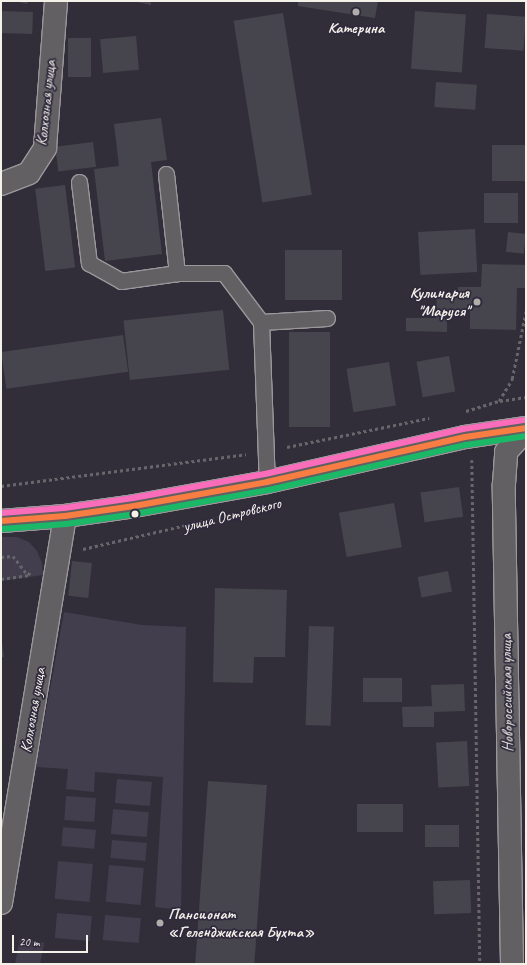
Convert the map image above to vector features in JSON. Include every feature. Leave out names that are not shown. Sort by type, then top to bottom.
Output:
[{"type":"street","name":"Колхозная улица","points":[[1,184],[29,173],[44,148],[56,1]]},
{"type":"street","name":"улица Островского","points":[[1,521],[65,516],[134,506],[267,482],[466,437],[526,429]]},
{"type":"street","name":"Новороссийская улица","points":[[512,964],[504,484],[506,452],[526,429]]},
{"type":"street","name":"Колхозная улица","points":[[1,903],[65,516]]},
{"type":"lane","points":[[166,174],[177,273]]},
{"type":"lane","points":[[79,182],[89,263],[121,281],[177,273],[224,273],[261,322],[267,482]]},
{"type":"lane","points":[[261,322],[327,318]]},
{"type":"path","points":[[500,401],[512,379],[526,311]]},
{"type":"path","points":[[480,964],[472,453],[466,448],[464,411],[500,401],[526,397]]},
{"type":"path","points":[[1,486],[266,452],[433,418]]},
{"type":"path","name":"улица Островского","points":[[28,575],[37,557],[98,547],[236,514]]},
{"type":"path","points":[[1,557],[13,556],[28,575],[1,579]]},
{"type":"shaded area","points":[[1,537],[17,537],[29,542],[37,551],[42,563],[43,575],[1,581]]},
{"type":"shaded area","points":[[64,612],[142,625],[186,627],[181,910],[155,907],[163,777],[95,772],[94,792],[66,789],[68,769],[36,767]]},
{"type":"shaded area","points":[[117,779],[152,782],[150,806],[115,803]]},
{"type":"shaded area","points":[[66,796],[96,798],[94,822],[64,820]]},
{"type":"shaded area","points":[[113,809],[149,812],[147,837],[111,834]]},
{"type":"shaded area","points":[[63,827],[96,830],[94,849],[61,846]]},
{"type":"shaded area","points":[[112,840],[147,843],[145,861],[110,858]]},
{"type":"shaded area","points":[[58,861],[93,864],[90,902],[55,899]]},
{"type":"shaded area","points":[[109,865],[144,868],[141,905],[106,902]]},
{"type":"shaded area","points":[[57,913],[92,916],[90,941],[55,938]]},
{"type":"shaded area","points":[[105,915],[141,918],[139,943],[103,940]]},
{"type":"shaded area","points":[[20,938],[44,943],[40,964],[15,964]]},
{"type":"building","points":[[14,1],[28,1],[27,4]]},
{"type":"building","points":[[132,1],[151,1],[151,5]]},
{"type":"building","name":"Катерина","points":[[298,1],[378,1],[375,18],[298,6]]},
{"type":"building","points":[[1,11],[33,12],[32,34],[1,33]]},
{"type":"building","points":[[415,11],[466,15],[462,72],[411,69]]},
{"type":"building","points":[[283,13],[312,195],[262,203],[234,21]]},
{"type":"building","points":[[487,14],[526,17],[524,51],[485,48]]},
{"type":"building","points":[[136,36],[139,70],[103,73],[100,39]]},
{"type":"building","points":[[68,38],[91,38],[91,77],[68,77]]},
{"type":"building","points":[[436,82],[477,85],[475,110],[434,107]]},
{"type":"building","points":[[161,118],[167,160],[151,162],[162,254],[105,261],[94,169],[119,166],[114,124]]},
{"type":"building","points":[[93,142],[96,167],[58,171],[55,147]]},
{"type":"building","points":[[492,145],[526,145],[526,181],[492,181]]},
{"type":"building","points":[[65,185],[75,267],[45,271],[35,189]]},
{"type":"building","points":[[484,193],[518,193],[518,223],[484,223]]},
{"type":"building","points":[[475,229],[477,272],[420,275],[418,232]]},
{"type":"building","points":[[508,232],[526,234],[524,254],[506,252]]},
{"type":"building","points":[[285,250],[342,250],[342,300],[285,300]]},
{"type":"building","name":"Кулинария \"Маруся\"","points":[[482,264],[526,265],[525,288],[517,288],[516,330],[470,329],[470,311],[447,311],[447,332],[406,331],[406,318],[436,318],[437,294],[458,294],[458,287],[481,287]]},
{"type":"building","points":[[223,310],[229,370],[130,380],[124,320]]},
{"type":"building","points":[[289,332],[330,332],[330,427],[289,427]]},
{"type":"building","points":[[123,335],[128,372],[6,389],[1,352]]},
{"type":"building","points":[[449,356],[455,391],[423,397],[417,362]]},
{"type":"building","points":[[389,362],[396,405],[353,412],[347,369]]},
{"type":"building","points":[[459,487],[463,517],[425,522],[420,492]]},
{"type":"building","points":[[394,503],[402,547],[347,557],[339,513]]},
{"type":"building","points":[[72,561],[92,563],[88,598],[68,596]]},
{"type":"building","points":[[448,571],[452,592],[422,598],[418,577]]},
{"type":"building","points":[[215,588],[287,590],[285,657],[254,657],[253,683],[213,682]]},
{"type":"building","points":[[309,626],[334,627],[331,726],[306,725]]},
{"type":"building","points":[[1,636],[4,657],[1,657]]},
{"type":"building","points":[[363,678],[402,678],[402,702],[363,702]]},
{"type":"building","points":[[464,684],[465,711],[434,712],[434,727],[403,727],[402,707],[432,706],[431,685]]},
{"type":"building","points":[[467,741],[469,786],[438,788],[436,743]]},
{"type":"building","points":[[208,781],[267,785],[254,964],[195,964]]},
{"type":"building","points":[[357,804],[403,804],[403,832],[357,832]]},
{"type":"building","points":[[425,825],[459,825],[459,847],[425,847]]},
{"type":"building","points":[[470,880],[471,913],[434,914],[433,881]]},
{"type":"transit line","points":[[1,513],[64,508],[133,498],[265,474],[463,429],[525,420]]},
{"type":"transit line","points":[[1,521],[65,516],[134,506],[267,482],[465,437],[526,428]]},
{"type":"transit line","points":[[2,529],[66,524],[135,514],[269,490],[466,445],[526,436]]},
{"type":"place","name":"Катерина","points":[[356,12]]},
{"type":"place","name":"Кулинария \"Маруся\"","points":[[477,302]]},
{"type":"place","name":"Пансионат «Геленджикская Бухта»","points":[[160,923]]}]
